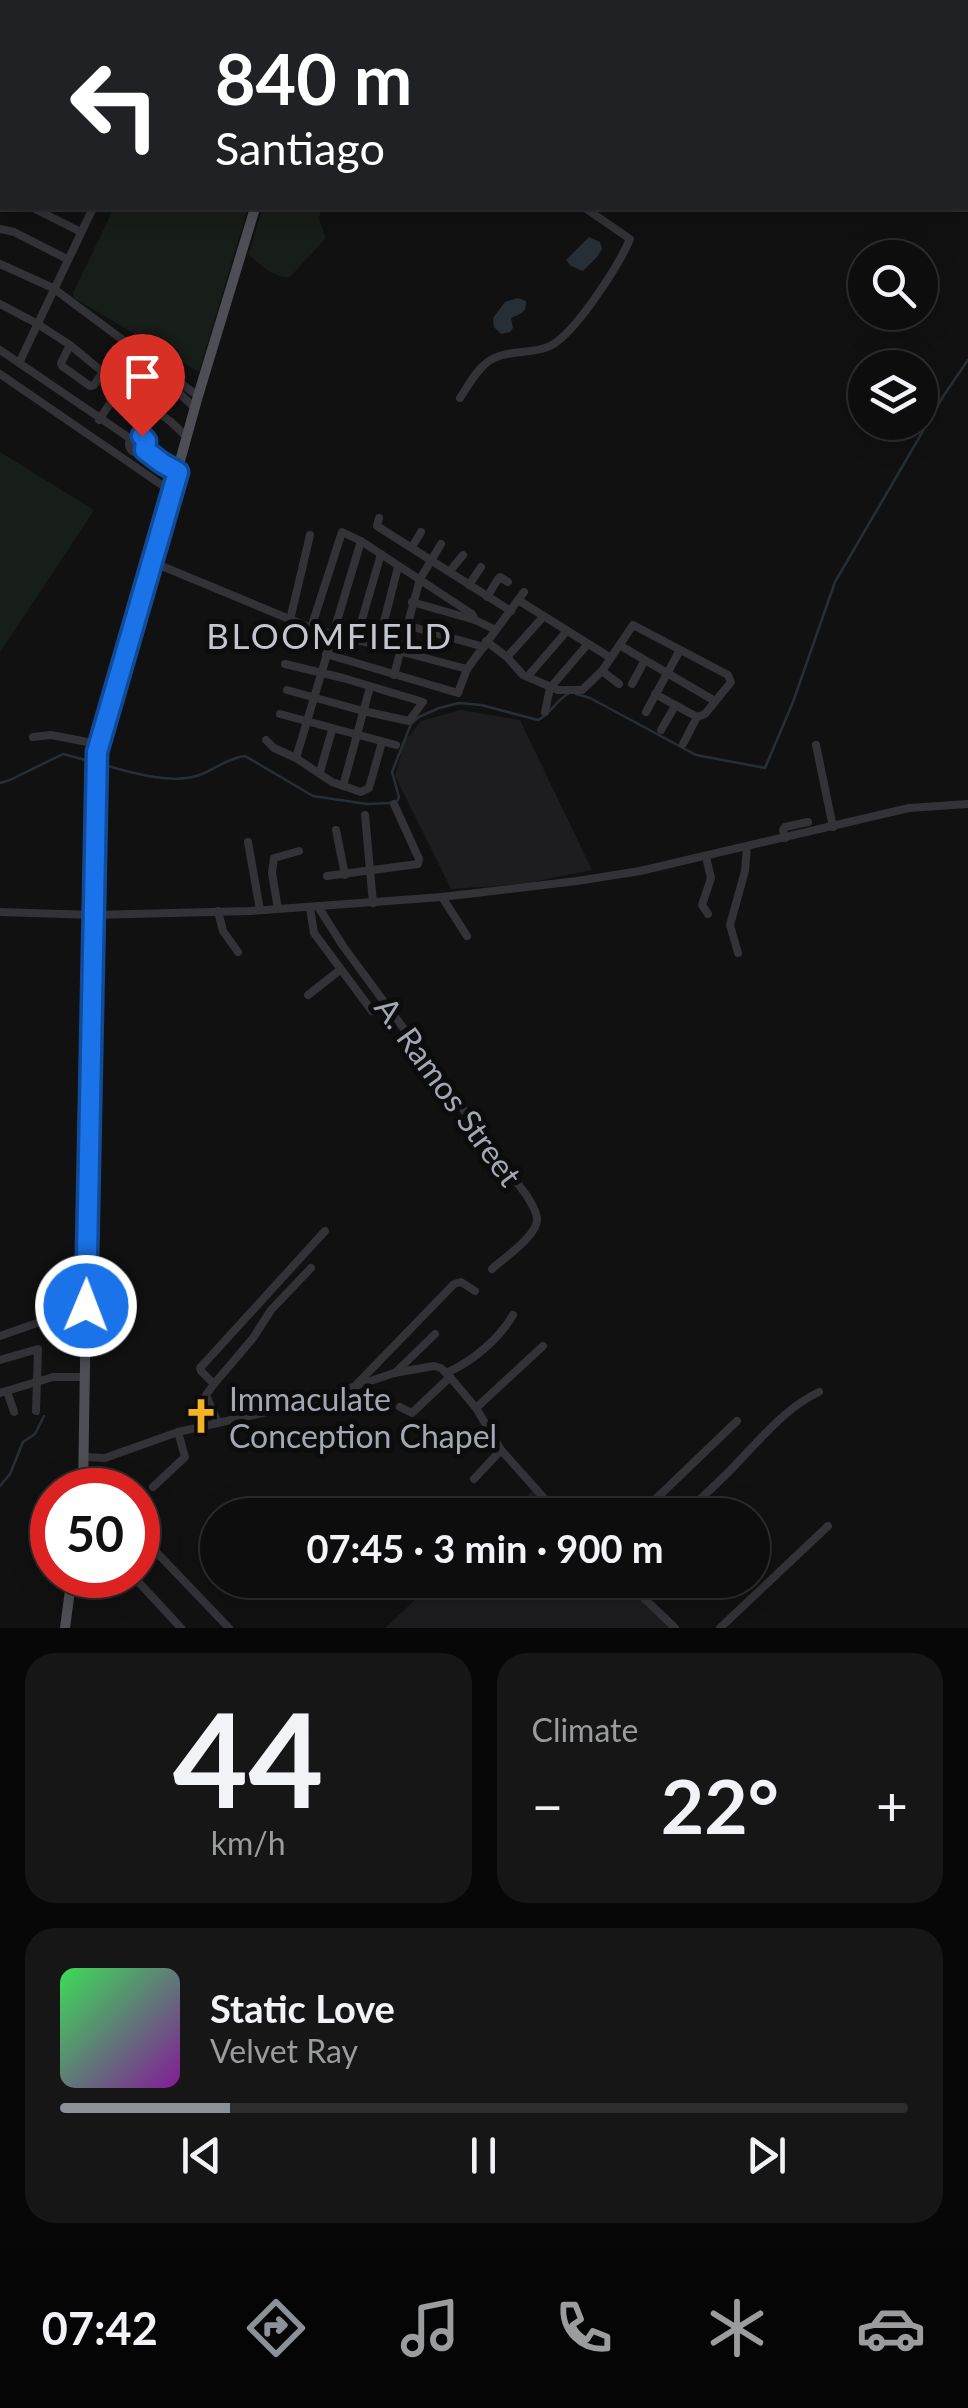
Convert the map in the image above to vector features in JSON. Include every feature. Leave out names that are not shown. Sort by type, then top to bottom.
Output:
[{"type":"main road","points":[[84,1468],[98,744],[254,210]]},
{"type":"main road","points":[[65,1628],[69,1598]]},
{"type":"street","points":[[37,210],[81,232]]},
{"type":"street","points":[[19,363],[92,210]]},
{"type":"street","points":[[460,398],[492,359],[538,351],[564,337],[616,266],[630,239],[587,210]]},
{"type":"street","points":[[0,229],[67,259]]},
{"type":"street","points":[[0,264],[53,288],[196,402]]},
{"type":"street","points":[[0,304],[70,346],[187,437]]},
{"type":"street","points":[[70,346],[62,366],[90,386],[103,372]]},
{"type":"street","points":[[0,350],[131,439],[132,450],[145,450],[178,472]]},
{"type":"street","points":[[0,374],[172,492]]},
{"type":"street","points":[[99,420],[121,387]]},
{"type":"street","points":[[379,518],[378,526],[397,531],[412,548],[510,611]]},
{"type":"street","points":[[311,628],[340,534],[345,532],[420,578],[476,620]]},
{"type":"street","points":[[412,548],[421,532]]},
{"type":"street","points":[[290,620],[310,535]]},
{"type":"street","points":[[296,758],[361,541]]},
{"type":"street","points":[[394,676],[420,578],[441,544]]},
{"type":"street","points":[[356,640],[381,554]]},
{"type":"street","points":[[450,571],[462,555]]},
{"type":"street","points":[[152,562],[311,628],[467,669]]},
{"type":"street","points":[[378,645],[398,567]]},
{"type":"street","points":[[469,585],[480,567]]},
{"type":"street","points":[[487,597],[498,578],[508,582]]},
{"type":"street","points":[[326,654],[458,693],[467,669],[521,596],[543,617],[612,658]]},
{"type":"street","points":[[412,602],[476,620],[496,630]]},
{"type":"street","points":[[507,657],[543,617]]},
{"type":"street","points":[[406,625],[485,644],[507,657],[520,672],[558,690],[582,690],[602,671],[633,625],[731,678],[704,714],[697,717],[683,744]]},
{"type":"street","points":[[528,676],[566,632]]},
{"type":"street","points":[[544,712],[550,688],[587,645]]},
{"type":"street","points":[[621,646],[714,700]]},
{"type":"street","points":[[646,712],[680,650]]},
{"type":"street","points":[[632,684],[646,660]]},
{"type":"street","points":[[285,664],[424,702],[409,721],[287,690]]},
{"type":"street","points":[[602,671],[619,684]]},
{"type":"street","points":[[344,786],[370,687]]},
{"type":"street","points":[[655,694],[697,717]]},
{"type":"street","points":[[661,730],[675,706]]},
{"type":"street","points":[[280,714],[396,746]]},
{"type":"street","points":[[320,772],[332,730]]},
{"type":"street","points":[[34,736],[52,735],[98,744]]},
{"type":"street","points":[[266,740],[332,782],[361,792],[369,788],[382,742]]},
{"type":"street","points":[[816,744],[833,827]]},
{"type":"street","points":[[394,804],[419,860],[420,876]]},
{"type":"street","points":[[0,912],[93,915],[278,910],[442,897],[578,881],[706,857],[909,808],[968,804]]},
{"type":"street","points":[[365,815],[373,903]]},
{"type":"street","points":[[784,838],[785,827],[808,822]]},
{"type":"street","points":[[336,830],[345,875]]},
{"type":"street","points":[[248,842],[260,910]]},
{"type":"street","points":[[738,953],[730,925],[746,871],[747,847]]},
{"type":"street","points":[[278,910],[272,873],[274,858],[299,851]]},
{"type":"street","points":[[706,857],[711,878],[702,905],[708,914]]},
{"type":"street","points":[[327,876],[418,864]]},
{"type":"street","points":[[442,897],[466,936]]},
{"type":"street","points":[[315,908],[314,934],[372,1011]]},
{"type":"street","name":"A. Ramos Street","points":[[315,908],[538,1215],[532,1233],[492,1269]]},
{"type":"street","points":[[218,911],[223,931],[238,952]]},
{"type":"street","points":[[308,995],[340,970]]},
{"type":"street","points":[[214,1384],[200,1368],[326,1231]]},
{"type":"street","points":[[218,1423],[206,1395],[272,1310],[311,1268]]},
{"type":"street","points":[[354,1387],[454,1284],[461,1282],[475,1290]]},
{"type":"street","points":[[0,1336],[86,1306]]},
{"type":"street","points":[[400,1407],[412,1413],[448,1375],[476,1356],[513,1315]]},
{"type":"street","points":[[394,1374],[434,1334]]},
{"type":"street","points":[[476,1408],[543,1346]]},
{"type":"street","points":[[0,1360],[38,1349],[36,1412]]},
{"type":"street","points":[[84,1458],[105,1458],[178,1432],[306,1403],[394,1374],[434,1366],[442,1368],[476,1408],[501,1450],[544,1498]]},
{"type":"street","points":[[14,1412],[3,1392],[53,1377],[85,1377]]},
{"type":"street","points":[[701,1498],[759,1438],[819,1392]]},
{"type":"street","points":[[656,1498],[736,1420]]},
{"type":"street","points":[[160,1480],[185,1457],[178,1432]]},
{"type":"street","points":[[474,1479],[501,1450]]},
{"type":"street","points":[[720,1628],[828,1526]]},
{"type":"street","points":[[160,1556],[229,1628]]},
{"type":"street","points":[[153,1598],[180,1628]]},
{"type":"street","points":[[645,1600],[675,1628]]},
{"type":"shaded area","points":[[113,210],[247,210],[199,372],[74,298]]},
{"type":"shaded area","points":[[261,210],[321,210],[319,219],[326,238],[290,277],[268,270],[249,254]]},
{"type":"shaded area","points":[[589,237],[600,242],[602,249],[583,271],[566,260]]},
{"type":"shaded area","points":[[518,298],[526,301],[525,308],[511,318],[510,332],[501,334],[494,327],[493,318],[505,302]]},
{"type":"shaded area","points":[[0,452],[94,510],[0,652]]},
{"type":"shaded area","points":[[461,710],[520,720],[592,870],[523,884],[451,889],[395,776],[404,742],[421,721]]},
{"type":"shaded area","points":[[417,1598],[638,1598],[669,1628],[385,1628]]},
{"type":"waterway","points":[[576,694],[696,755],[765,768],[835,582],[968,360]]},
{"type":"waterway","points":[[397,801],[392,772],[411,724],[419,717],[459,703],[538,720],[568,694]]},
{"type":"waterway","points":[[0,783],[63,754],[93,762]]},
{"type":"waterway","points":[[101,764],[178,779],[202,774],[245,756],[313,796],[367,804],[390,803]]},
{"type":"waterway","points":[[0,1486],[10,1474],[23,1442],[35,1434],[44,1416]]},
{"type":"place","name":"Immaculate Conception Chapel","points":[[201,1416]]},
{"type":"district","name":"BLOOMFIELD","points":[[330,635]]},
{"type":"route","points":[[86,1306],[97,752],[178,472],[145,450],[142,436]]}]
